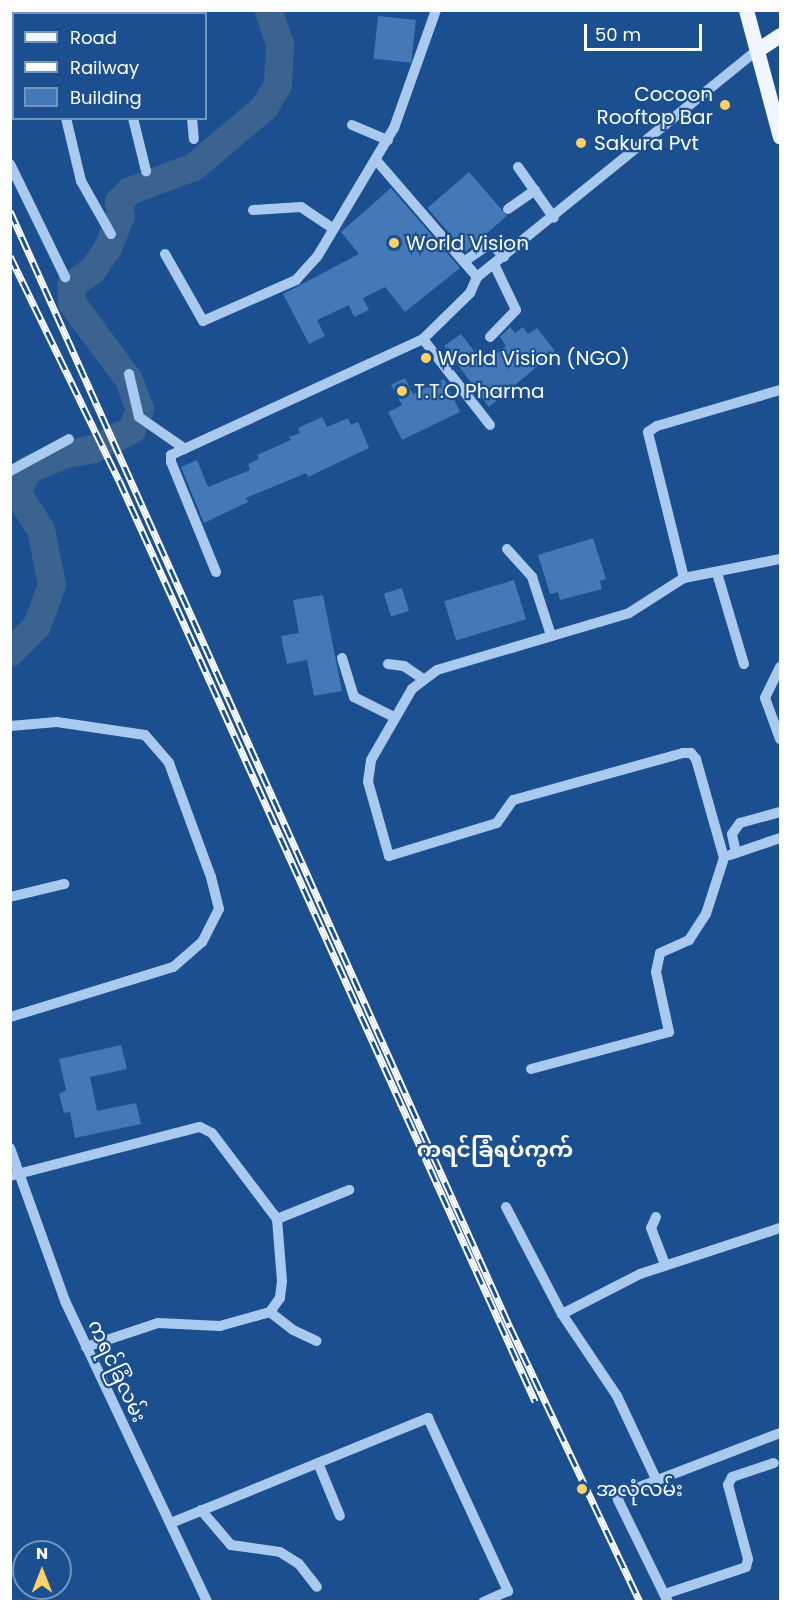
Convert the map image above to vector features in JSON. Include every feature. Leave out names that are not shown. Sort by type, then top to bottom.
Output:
[{"type":"main road","points":[[746,10],[780,137]]},
{"type":"main road","points":[[757,50],[780,35]]},
{"type":"street","points":[[165,254],[199,319],[208,320],[296,280],[317,257],[332,228],[388,140],[416,77],[436,10]]},
{"type":"street","points":[[216,572],[171,462],[171,455],[423,339],[470,293],[477,277],[554,218],[757,50]]},
{"type":"street","points":[[66,120],[81,181],[111,234]]},
{"type":"street","points":[[133,120],[146,171]]},
{"type":"street","points":[[192,120],[194,139]]},
{"type":"street","points":[[352,125],[388,140]]},
{"type":"street","points":[[376,160],[477,277]]},
{"type":"street","points":[[10,164],[64,277]]},
{"type":"street","points":[[518,167],[554,218]]},
{"type":"street","points":[[508,209],[535,190]]},
{"type":"street","points":[[253,210],[301,207],[332,228]]},
{"type":"street","points":[[465,261],[491,243],[499,260],[516,314],[490,337]]},
{"type":"street","points":[[423,339],[490,425]]},
{"type":"street","points":[[129,374],[139,417],[186,449]]},
{"type":"street","points":[[684,578],[648,432],[657,426],[780,390]]},
{"type":"street","points":[[10,471],[69,439]]},
{"type":"street","points":[[507,549],[532,577],[551,635]]},
{"type":"street","points":[[531,1069],[669,1032],[656,972],[660,953],[689,940],[706,914],[724,858],[696,759],[692,753],[683,753],[513,800],[497,823],[389,856],[368,782],[371,760],[394,717],[422,678],[551,635],[629,613],[684,578],[780,559]]},
{"type":"street","points":[[717,573],[744,664]]},
{"type":"street","points":[[342,658],[354,697],[394,717]]},
{"type":"street","points":[[388,664],[404,666],[422,678]]},
{"type":"street","points":[[780,667],[765,698],[780,739]]},
{"type":"street","points":[[10,726],[57,722],[145,735],[168,763],[211,877],[219,909],[202,942],[173,968],[10,1017]]},
{"type":"street","points":[[736,853],[732,834],[740,823],[780,812]]},
{"type":"street","points":[[724,858],[780,838]]},
{"type":"street","points":[[10,897],[64,884]]},
{"type":"street","points":[[15,1174],[200,1127],[212,1132],[277,1219],[282,1281],[280,1298],[270,1312],[220,1326],[158,1323],[86,1347]]},
{"type":"street","name":"ကရင်ခြံလမ်း","points":[[10,1148],[15,1174],[64,1301],[207,1602]]},
{"type":"street","points":[[277,1219],[349,1190]]},
{"type":"street","points":[[506,1206],[562,1314],[617,1396],[657,1481]]},
{"type":"street","points":[[656,1217],[651,1228],[665,1265]]},
{"type":"street","points":[[562,1314],[665,1265],[780,1228]]},
{"type":"street","points":[[270,1312],[293,1330],[317,1341]]},
{"type":"street","points":[[171,1523],[428,1418],[508,1591],[483,1602]]},
{"type":"street","points":[[774,1463],[732,1477],[729,1485],[748,1559],[746,1568],[667,1598],[616,1496],[780,1433]]},
{"type":"street","points":[[318,1463],[340,1516]]},
{"type":"street","points":[[201,1510],[231,1545],[280,1552],[299,1563],[317,1587]]},
{"type":"building","points":[[378,16],[416,20],[411,63],[374,59]]},
{"type":"building","points":[[469,172],[507,216],[466,252],[427,208]]},
{"type":"building","points":[[391,188],[460,268],[405,312],[385,287],[363,298],[369,310],[354,317],[349,305],[317,320],[325,336],[309,344],[283,294],[359,254],[341,232]]},
{"type":"building","points":[[510,327],[515,333],[523,327],[528,334],[537,328],[555,351],[489,407],[444,346],[461,334],[484,364],[506,346],[500,337]]},
{"type":"building","points":[[405,378],[413,394],[444,379],[460,412],[402,440],[388,412],[402,405],[391,385]]},
{"type":"building","points":[[322,417],[327,427],[348,418],[351,425],[358,422],[369,448],[308,477],[306,473],[246,498],[248,502],[204,523],[181,467],[197,460],[208,487],[250,470],[248,464],[259,459],[257,455],[291,440],[289,437],[300,433],[298,428]]},
{"type":"building","points":[[593,538],[606,579],[600,581],[602,589],[560,600],[558,592],[550,594],[538,555]]},
{"type":"building","points":[[514,580],[526,619],[456,641],[444,601]]},
{"type":"building","points":[[402,588],[409,611],[391,617],[384,594]]},
{"type":"building","points":[[323,595],[342,691],[314,696],[307,660],[287,664],[281,636],[299,633],[293,600]]},
{"type":"building","points":[[121,1045],[127,1069],[90,1077],[97,1111],[136,1103],[141,1124],[75,1138],[70,1112],[64,1113],[59,1094],[66,1090],[59,1059]]},
{"type":"waterway","points":[[112,440],[132,430],[140,409],[129,380],[72,303],[71,286],[93,270],[108,248],[121,216],[119,202],[130,191],[194,167],[264,108],[278,85],[280,44],[268,10]]},
{"type":"waterway","points":[[10,653],[37,626],[52,585],[41,530],[17,492],[28,470],[66,454],[94,449]]},
{"type":"railway","points":[[10,211],[510,1327],[640,1602]]},
{"type":"railway","points":[[10,256],[119,480],[535,1401]]},
{"type":"place","name":"Cocoon Rooftop Bar","points":[[725,105]]},
{"type":"place","name":"Sakura Pvt","points":[[581,143]]},
{"type":"place","name":"World Vision","points":[[394,243]]},
{"type":"place","name":"World Vision (NGO)","points":[[426,358]]},
{"type":"place","name":"T.T.O Pharma","points":[[402,391]]},
{"type":"place","name":"အလုံလမ်း","points":[[582,1489]]},
{"type":"district","name":"ကရင်ခြံရပ်ကွက်","points":[[495,1150]]}]
